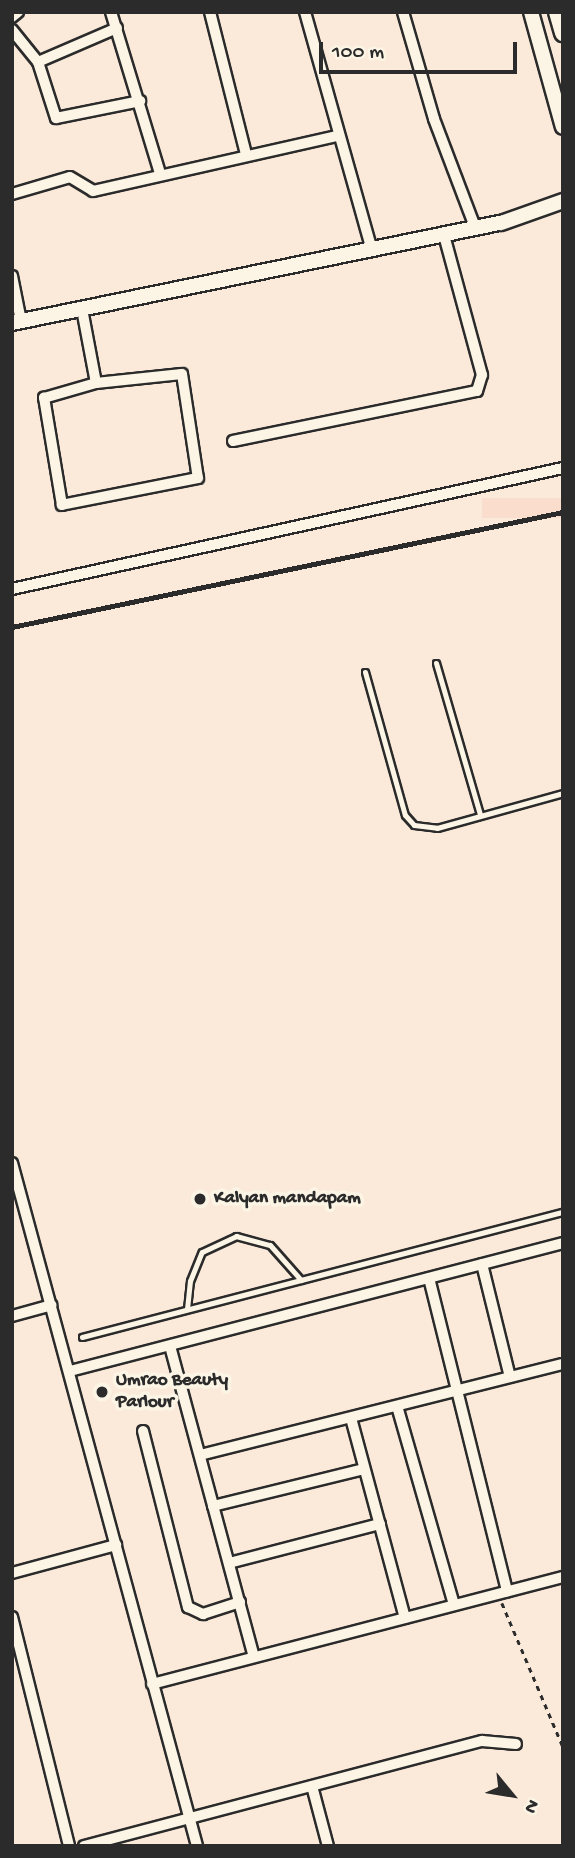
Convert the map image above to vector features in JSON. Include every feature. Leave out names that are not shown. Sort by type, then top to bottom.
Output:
[{"type":"main road","points":[[557,12],[563,33]]},
{"type":"street","points":[[12,17],[18,12]]},
{"type":"street","points":[[111,12],[160,173]]},
{"type":"street","points":[[210,12],[246,154]]},
{"type":"street","points":[[305,12],[337,136],[372,251]]},
{"type":"street","points":[[403,12],[434,119],[475,228]]},
{"type":"street","points":[[530,12],[563,127]]},
{"type":"street","points":[[38,62],[117,28]]},
{"type":"street","points":[[12,30],[38,62],[56,118],[140,101]]},
{"type":"street","points":[[12,194],[70,177],[93,191],[160,173],[337,136]]},
{"type":"street","points":[[12,276],[17,322],[372,251],[547,211],[563,201]]},
{"type":"street","points":[[233,440],[477,391],[482,375],[444,235]]},
{"type":"street","points":[[82,309],[96,383]]},
{"type":"street","points":[[182,374],[198,478],[62,505],[44,398],[96,383],[182,374]]},
{"type":"street","points":[[12,589],[563,468]]},
{"type":"street","points":[[12,1163],[197,1846]]},
{"type":"street","points":[[70,1371],[563,1243]]},
{"type":"street","points":[[482,1264],[510,1377]]},
{"type":"street","points":[[429,1278],[458,1391],[503,1592]]},
{"type":"street","points":[[12,1316],[52,1305]]},
{"type":"street","points":[[170,1346],[254,1657]]},
{"type":"street","points":[[200,1455],[563,1364]]},
{"type":"street","points":[[397,1406],[454,1605]]},
{"type":"street","points":[[351,1418],[405,1618]]},
{"type":"street","points":[[143,1431],[188,1607],[203,1614],[240,1602]]},
{"type":"street","points":[[213,1506],[365,1469]]},
{"type":"street","points":[[229,1563],[380,1524]]},
{"type":"street","points":[[12,1573],[116,1545]]},
{"type":"street","points":[[152,1684],[563,1577]]},
{"type":"street","points":[[12,1618],[69,1846]]},
{"type":"street","points":[[85,1846],[482,1741],[516,1744]]},
{"type":"street","points":[[312,1786],[328,1846]]},
{"type":"lane","points":[[436,663],[480,814]]},
{"type":"lane","points":[[365,672],[405,815],[423,829],[563,793]]},
{"type":"lane","points":[[82,1337],[563,1212]]},
{"type":"lane","points":[[187,1309],[190,1281],[202,1252],[236,1236],[270,1245],[301,1280]]},
{"type":"path","points":[[503,1592],[515,1644],[563,1746]]},
{"type":"shaded area","points":[[482,498],[563,498],[563,518],[482,518]]},
{"type":"railway","points":[[12,627],[563,512]]},
{"type":"place","name":"Kalyan mandapam","points":[[200,1199]]},
{"type":"place","name":"Umrao Beauty Parlour","points":[[102,1392]]}]
